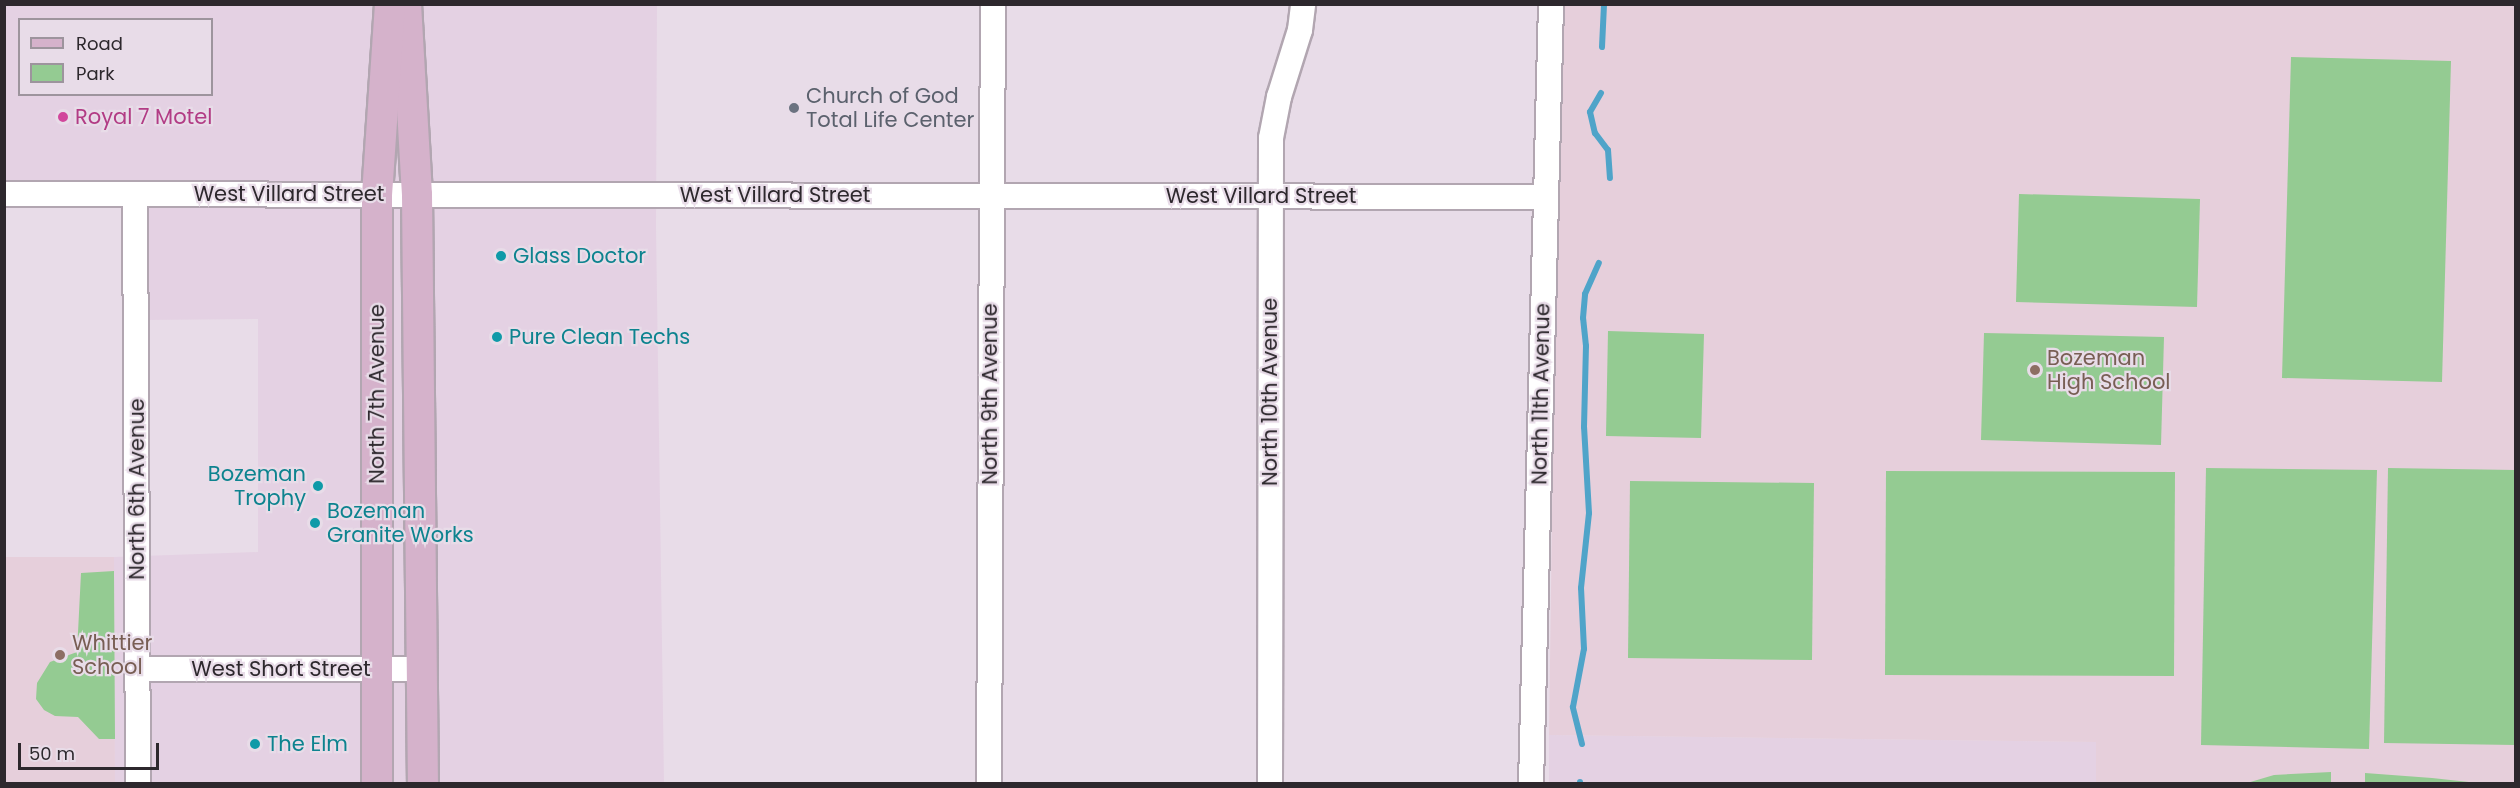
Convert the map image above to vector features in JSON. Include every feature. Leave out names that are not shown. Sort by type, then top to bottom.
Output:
[{"type":"main road","name":"North 7th Avenue","points":[[377,783],[377,195],[390,4]]},
{"type":"main road","name":"North 7th Avenue","points":[[406,4],[417,195],[423,783]]},
{"type":"street","name":"North 9th Avenue","points":[[989,783],[990,196],[993,4]]},
{"type":"street","name":"North 10th Avenue","points":[[1270,783],[1271,138],[1279,97],[1300,30],[1303,4]]},
{"type":"street","name":"North 11th Avenue","points":[[1531,783],[1551,4]]},
{"type":"street","name":"West Villard Street","points":[[4,194],[1546,197]]},
{"type":"street","name":"North 6th Avenue","points":[[135,194],[138,783]]},
{"type":"street","name":"West Short Street","points":[[139,669],[423,669]]},
{"type":"shaded area","points":[[5,5],[657,5],[656,226],[664,783],[115,783],[114,557],[258,552],[258,319],[143,320],[145,190],[5,188]]},
{"type":"shaded area","name":"Bozeman High School","points":[[1559,5],[2515,5],[2515,783],[2096,783],[2096,742],[1549,735]]},
{"type":"shaded area","name":"Whittier School","points":[[4,557],[114,557],[115,783],[5,783]]},
{"type":"shaded area","points":[[1549,735],[2097,742],[2097,783],[1549,784]]},
{"type":"green space","points":[[2291,57],[2451,61],[2442,382],[2282,378]]},
{"type":"green space","points":[[2019,194],[2200,199],[2197,307],[2016,302]]},
{"type":"green space","points":[[1608,331],[1704,334],[1701,438],[1606,436]]},
{"type":"green space","points":[[1984,333],[2164,337],[2161,445],[1981,440]]},
{"type":"green space","points":[[2206,468],[2377,470],[2369,749],[2201,745]]},
{"type":"green space","points":[[2388,468],[2515,470],[2515,745],[2384,743]]},
{"type":"green space","points":[[1886,471],[2175,472],[2174,676],[1885,675]]},
{"type":"green space","points":[[1630,481],[1814,483],[1812,660],[1628,658]]},
{"type":"green space","points":[[114,571],[115,739],[99,739],[78,717],[55,716],[44,710],[36,699],[37,683],[50,662],[77,652],[81,573]]},
{"type":"green space","points":[[2331,772],[2331,783],[2247,783],[2274,775]]},
{"type":"green space","points":[[2365,773],[2432,778],[2478,783],[2365,783]]},
{"type":"waterway","points":[[1602,47],[1604,4]]},
{"type":"waterway","points":[[1601,93],[1590,112],[1595,133],[1608,150],[1610,178]]},
{"type":"waterway","points":[[1582,744],[1573,707],[1584,649],[1581,588],[1589,513],[1584,427],[1586,346],[1583,318],[1585,294],[1599,263]]},
{"type":"place","name":"Church of God Total Life Center","points":[[794,108]]},
{"type":"place","name":"Royal 7 Motel","points":[[63,117]]},
{"type":"place","name":"Glass Doctor","points":[[501,256]]},
{"type":"place","name":"Pure Clean Techs","points":[[497,337]]},
{"type":"place","name":"Bozeman High School","points":[[2035,370]]},
{"type":"place","name":"Bozeman Trophy","points":[[318,486]]},
{"type":"place","name":"Bozeman Granite Works","points":[[315,523]]},
{"type":"place","name":"Whittier School","points":[[60,655]]},
{"type":"place","name":"The Elm","points":[[255,744]]}]
